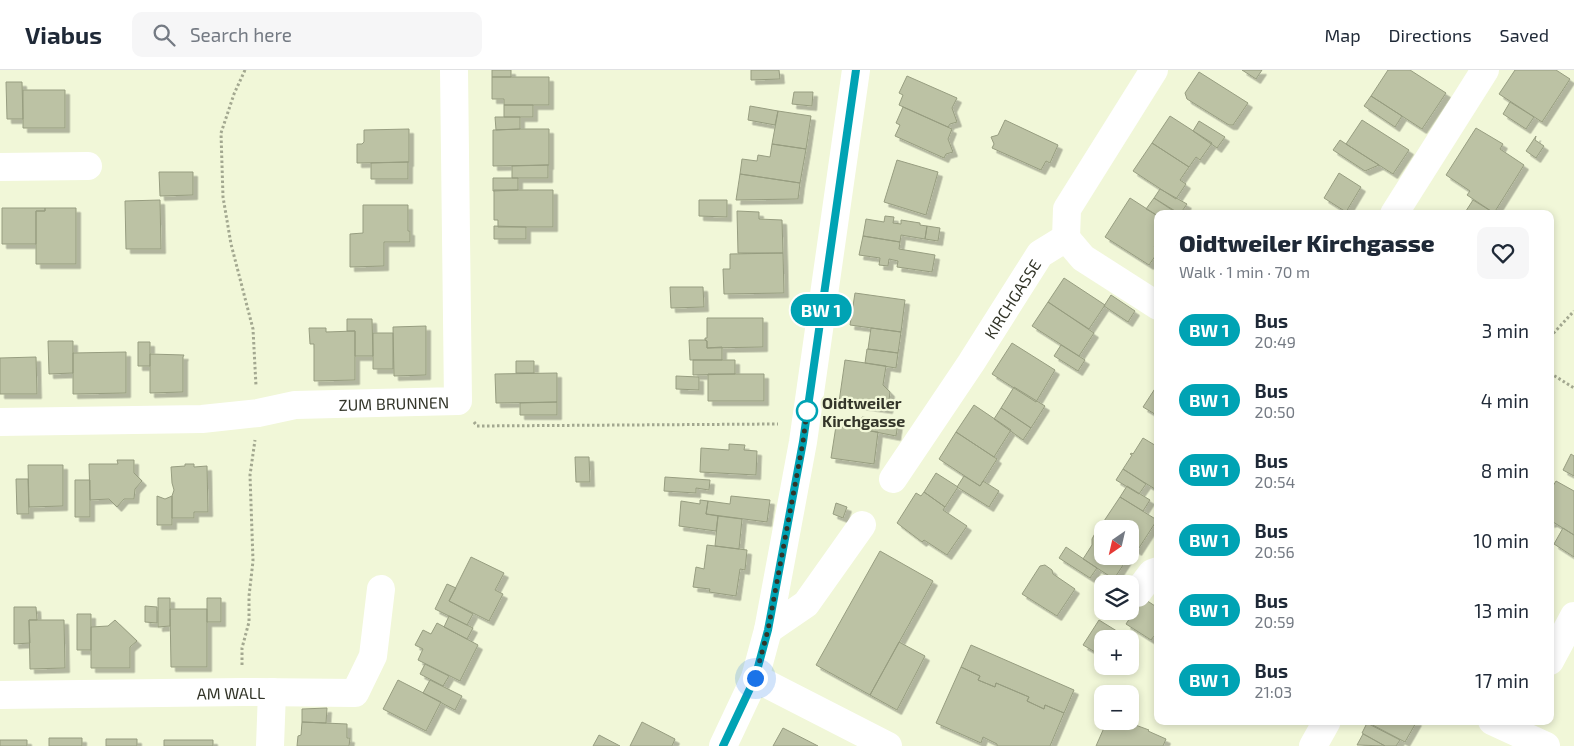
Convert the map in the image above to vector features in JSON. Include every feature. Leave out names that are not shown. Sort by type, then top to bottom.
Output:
[{"type":"street","name":"ZUM BRUNNEN","points":[[0,422],[202,419],[258,413],[295,405],[458,401],[454,70]]},
{"type":"street","points":[[723,746],[755,678],[768,630],[806,423],[856,70]]},
{"type":"street","points":[[1154,70],[1066,209],[1066,238],[1082,258],[1154,303]]},
{"type":"street","points":[[1397,210],[1486,70]]},
{"type":"street","points":[[0,167],[88,166]]},
{"type":"street","name":"KIRCHGASSE","points":[[892,479],[971,363],[1040,254],[1066,238]]},
{"type":"street","points":[[768,630],[806,604],[862,525]]},
{"type":"street","points":[[1139,590],[1154,572]]},
{"type":"street","name":"AM WALL","points":[[0,695],[243,692],[355,693],[373,656],[381,589]]},
{"type":"street","points":[[1554,654],[1574,616]]},
{"type":"street","points":[[755,678],[888,746]]},
{"type":"street","points":[[270,746],[272,692]]},
{"type":"street","points":[[1313,746],[1325,725]]},
{"type":"street","points":[[1510,725],[1546,746]]},
{"type":"path","points":[[243,692],[242,648],[249,622],[249,596],[253,561],[250,475],[258,413],[252,329],[231,244],[223,196],[221,133],[234,94],[245,70]]},
{"type":"path","points":[[1554,333],[1574,311]]},
{"type":"path","points":[[1554,376],[1574,388]]},
{"type":"path","points":[[458,401],[477,426],[806,423]]},
{"type":"building","points":[[492,70],[511,70],[511,77],[492,77]]},
{"type":"building","points":[[751,70],[779,70],[780,79],[751,80]]},
{"type":"building","points":[[1242,70],[1262,70],[1256,79]]},
{"type":"building","points":[[1388,70],[1410,70],[1446,93],[1422,129],[1371,96]]},
{"type":"building","points":[[1515,70],[1556,70],[1570,79],[1542,122],[1499,94]]},
{"type":"building","points":[[1199,72],[1248,103],[1233,125],[1229,125],[1187,99],[1185,93]]},
{"type":"building","points":[[907,76],[957,98],[952,108],[957,122],[950,124],[948,127],[899,105],[903,95],[899,93]]},
{"type":"building","points":[[492,77],[549,77],[549,105],[504,105],[504,99],[492,99]]},
{"type":"building","points":[[6,82],[22,82],[23,119],[7,119]]},
{"type":"building","points":[[23,90],[65,90],[65,128],[23,128]]},
{"type":"building","points":[[794,92],[813,92],[812,106],[792,104]]},
{"type":"building","points":[[1371,96],[1402,116],[1395,127],[1364,106]]},
{"type":"building","points":[[1510,102],[1534,117],[1526,129],[1503,114]]},
{"type":"building","points":[[504,105],[533,105],[533,117],[504,117]]},
{"type":"building","points":[[750,106],[778,111],[775,125],[748,120]]},
{"type":"building","points":[[903,107],[952,129],[948,139],[953,152],[946,154],[944,158],[895,136],[900,125],[896,123]]},
{"type":"building","points":[[778,111],[811,116],[806,149],[772,144]]},
{"type":"building","points":[[1170,116],[1212,143],[1200,160],[1196,157],[1189,167],[1152,143]]},
{"type":"building","points":[[495,117],[520,117],[520,129],[496,130]]},
{"type":"building","points":[[1005,120],[1058,145],[1050,163],[1046,161],[1041,170],[992,148],[994,144],[991,137],[998,135]]},
{"type":"building","points":[[1362,120],[1409,150],[1393,174],[1346,144]]},
{"type":"building","points":[[1199,121],[1225,137],[1217,148],[1193,131]]},
{"type":"building","points":[[1476,128],[1503,144],[1500,149],[1524,165],[1496,210],[1490,210],[1467,195],[1470,191],[1446,175]]},
{"type":"building","points":[[409,129],[409,162],[357,163],[357,144],[364,142],[364,130]]},
{"type":"building","points":[[549,129],[549,165],[493,166],[493,130]]},
{"type":"building","points":[[1536,136],[1535,140],[1544,146],[1536,158],[1526,151]]},
{"type":"building","points":[[1340,140],[1379,165],[1365,171],[1333,150]]},
{"type":"building","points":[[1152,143],[1189,167],[1180,180],[1186,184],[1176,199],[1133,171]]},
{"type":"building","points":[[772,144],[806,149],[800,183],[740,174],[742,159],[757,161],[758,155],[770,157]]},
{"type":"building","points":[[897,160],[938,172],[926,215],[884,202]]},
{"type":"building","points":[[408,162],[408,179],[371,179],[371,163]]},
{"type":"building","points":[[548,165],[548,178],[512,178],[512,166]]},
{"type":"building","points":[[159,172],[193,172],[193,195],[160,196]]},
{"type":"building","points":[[1339,173],[1361,187],[1347,210],[1343,210],[1324,198]]},
{"type":"building","points":[[740,174],[800,183],[798,199],[736,200]]},
{"type":"building","points":[[493,178],[518,178],[518,190],[493,191]]},
{"type":"building","points":[[1160,189],[1187,204],[1183,210],[1174,210],[1154,198]]},
{"type":"building","points":[[494,190],[553,190],[553,227],[498,227],[498,220],[494,220]]},
{"type":"building","points":[[1130,198],[1154,213],[1154,258],[1149,265],[1105,237]]},
{"type":"building","points":[[1154,198],[1172,210],[1154,210],[1154,214],[1146,209]]},
{"type":"building","points":[[160,200],[161,249],[126,249],[125,201]]},
{"type":"building","points":[[699,200],[727,200],[727,217],[699,216]]},
{"type":"building","points":[[1473,200],[1489,210],[1467,210]]},
{"type":"building","points":[[363,205],[408,205],[410,242],[384,242],[384,266],[350,267],[350,234],[363,233]]},
{"type":"building","points":[[2,208],[45,208],[45,211],[36,211],[36,244],[2,244]]},
{"type":"building","points":[[45,208],[76,208],[76,264],[36,264],[36,211],[45,211]]},
{"type":"building","points":[[737,211],[759,212],[759,219],[782,220],[783,253],[738,253]]},
{"type":"building","points":[[885,216],[894,217],[893,223],[901,224],[901,220],[927,226],[925,239],[901,235],[900,242],[863,236],[866,219],[884,222]]},
{"type":"building","points":[[494,226],[526,227],[526,239],[494,239]]},
{"type":"building","points":[[927,226],[940,228],[938,241],[925,239]]},
{"type":"building","points":[[863,236],[900,242],[899,249],[935,255],[932,272],[897,267],[898,261],[889,259],[888,266],[879,265],[880,258],[859,255]]},
{"type":"building","points":[[783,253],[784,293],[724,294],[723,269],[730,269],[730,254]]},
{"type":"building","points":[[1064,278],[1105,305],[1089,329],[1048,302]]},
{"type":"building","points":[[670,287],[703,287],[704,307],[671,308]]},
{"type":"building","points":[[855,293],[905,300],[901,332],[850,325]]},
{"type":"building","points":[[1111,295],[1135,311],[1128,322],[1104,306]]},
{"type":"building","points":[[1048,302],[1094,333],[1079,356],[1032,326]]},
{"type":"building","points":[[707,318],[763,318],[763,347],[707,348],[705,338],[707,338]]},
{"type":"building","points":[[347,319],[372,319],[373,356],[355,356],[355,331],[347,331]]},
{"type":"building","points":[[426,326],[426,375],[394,376],[393,327]]},
{"type":"building","points":[[309,328],[326,328],[326,332],[355,331],[355,380],[314,381],[314,344],[310,344]]},
{"type":"building","points":[[871,328],[901,332],[898,353],[868,349]]},
{"type":"building","points":[[373,333],[393,333],[393,369],[373,369]]},
{"type":"building","points":[[689,340],[705,340],[707,341],[707,348],[722,347],[722,360],[690,360]]},
{"type":"building","points":[[48,341],[73,341],[73,373],[49,374]]},
{"type":"building","points":[[138,342],[150,342],[150,366],[138,366]]},
{"type":"building","points":[[1012,343],[1055,370],[1036,402],[992,374]]},
{"type":"building","points":[[1061,345],[1085,360],[1078,371],[1054,356]]},
{"type":"building","points":[[867,349],[898,353],[896,368],[865,363]]},
{"type":"building","points":[[126,352],[126,393],[73,394],[73,353]]},
{"type":"building","points":[[150,354],[184,355],[183,392],[150,393]]},
{"type":"building","points":[[36,357],[37,394],[0,394],[0,358]]},
{"type":"building","points":[[693,360],[735,360],[735,374],[693,375]]},
{"type":"building","points":[[845,360],[886,366],[883,385],[890,392],[888,409],[839,402]]},
{"type":"building","points":[[516,361],[534,361],[534,373],[516,373]]},
{"type":"building","points":[[557,373],[557,402],[496,403],[495,374]]},
{"type":"building","points":[[708,374],[764,374],[764,401],[708,401]]},
{"type":"building","points":[[676,376],[699,377],[699,390],[676,389]]},
{"type":"building","points":[[1014,387],[1045,406],[1031,428],[1001,408]]},
{"type":"building","points":[[1154,390],[1154,414],[1143,407]]},
{"type":"building","points":[[557,402],[557,415],[520,415],[520,403]]},
{"type":"building","points":[[974,405],[1011,430],[994,457],[956,432]]},
{"type":"building","points":[[1001,408],[1031,428],[1023,440],[994,419]]},
{"type":"building","points":[[862,417],[898,423],[896,436],[860,429]]},
{"type":"building","points":[[836,426],[878,432],[874,464],[831,458]]},
{"type":"building","points":[[956,432],[997,459],[980,486],[939,459]]},
{"type":"building","points":[[1143,438],[1154,445],[1154,488],[1123,469],[1132,455],[1130,454],[1133,454]]},
{"type":"building","points":[[729,444],[745,445],[744,450],[757,451],[756,475],[700,472],[701,448],[729,450]]},
{"type":"building","points":[[1571,454],[1574,456],[1574,476],[1563,470]]},
{"type":"building","points":[[575,457],[589,457],[590,482],[576,482]]},
{"type":"building","points":[[117,460],[134,460],[134,473],[142,481],[135,489],[134,499],[124,499],[117,507],[109,499],[90,500],[89,464],[118,464]]},
{"type":"building","points":[[185,464],[194,464],[194,467],[207,466],[208,512],[194,512],[194,518],[172,518],[172,496],[174,490],[171,467],[185,466]]},
{"type":"building","points":[[28,465],[63,465],[63,506],[29,507]]},
{"type":"building","points":[[1123,469],[1146,484],[1139,494],[1116,480]]},
{"type":"building","points":[[936,473],[958,487],[945,507],[924,492]]},
{"type":"building","points":[[964,476],[980,486],[983,481],[999,491],[989,507],[957,487]]},
{"type":"building","points":[[665,477],[710,480],[709,490],[696,488],[696,493],[664,491]]},
{"type":"building","points":[[16,479],[28,479],[29,514],[17,514]]},
{"type":"building","points":[[75,480],[90,480],[90,517],[75,517]]},
{"type":"building","points":[[1556,481],[1574,491],[1574,535],[1554,523],[1554,484]]},
{"type":"building","points":[[1127,486],[1150,500],[1143,511],[1120,497]]},
{"type":"building","points":[[924,492],[945,507],[943,510],[967,526],[947,555],[924,540],[922,542],[897,523],[916,493],[921,496]]},
{"type":"building","points":[[157,496],[165,499],[172,496],[172,525],[157,525]]},
{"type":"building","points":[[731,496],[770,500],[767,522],[706,514],[708,501],[730,504]]},
{"type":"building","points":[[1120,497],[1154,518],[1154,525],[1139,548],[1139,520],[1105,520]]},
{"type":"building","points":[[700,500],[708,501],[706,514],[718,516],[716,531],[679,526],[681,501],[700,504]]},
{"type":"building","points":[[836,503],[847,507],[843,518],[833,514]]},
{"type":"building","points":[[718,516],[742,519],[739,549],[715,546]]},
{"type":"building","points":[[1563,528],[1574,535],[1574,557],[1554,544]]},
{"type":"building","points":[[1094,535],[1094,565],[1123,565],[1117,575],[1108,575],[1083,559],[1092,545]]},
{"type":"building","points":[[707,545],[747,550],[745,570],[740,569],[736,596],[709,592],[710,589],[693,587],[696,567],[704,569]]},
{"type":"building","points":[[1066,547],[1097,568],[1090,578],[1059,558]]},
{"type":"building","points":[[880,551],[933,581],[870,695],[816,665]]},
{"type":"building","points":[[471,557],[504,573],[495,590],[503,594],[489,621],[449,601]]},
{"type":"building","points":[[1045,565],[1052,570],[1053,574],[1075,589],[1057,616],[1022,594],[1040,566]]},
{"type":"building","points":[[447,584],[456,588],[449,601],[473,614],[467,625],[435,609]]},
{"type":"building","points":[[158,598],[170,598],[170,626],[158,627]]},
{"type":"building","points":[[207,598],[221,598],[221,622],[207,622]]},
{"type":"building","points":[[1143,598],[1154,605],[1154,636],[1151,640],[1139,632],[1139,630],[1135,630],[1126,624],[1129,620],[1139,620],[1139,604]]},
{"type":"building","points":[[145,606],[157,607],[157,623],[145,622]]},
{"type":"building","points":[[14,607],[36,607],[37,620],[29,620],[30,643],[14,644]]},
{"type":"building","points":[[170,609],[207,609],[207,667],[171,667]]},
{"type":"building","points":[[77,614],[91,614],[91,650],[77,650]]},
{"type":"building","points":[[449,616],[473,628],[467,639],[444,627]]},
{"type":"building","points":[[29,620],[64,620],[65,668],[30,669]]},
{"type":"building","points":[[115,620],[137,641],[130,647],[130,668],[91,668],[91,627],[108,626]]},
{"type":"building","points":[[1099,620],[1115,630],[1094,630],[1094,651],[1083,645]]},
{"type":"building","points":[[437,623],[478,645],[460,681],[418,660],[423,649],[415,645],[423,630],[431,634]]},
{"type":"building","points":[[899,642],[925,656],[897,710],[870,695]]},
{"type":"building","points":[[971,645],[1074,690],[1064,713],[1045,705],[1044,709],[1027,701],[1029,697],[996,683],[995,687],[978,680],[980,676],[961,667]]},
{"type":"building","points":[[425,664],[449,676],[443,686],[420,674]]},
{"type":"building","points":[[961,667],[980,676],[978,680],[995,687],[996,683],[1029,697],[1027,701],[1044,709],[1045,705],[1064,713],[1050,746],[997,746],[997,744],[983,737],[981,743],[936,723]]},
{"type":"building","points":[[398,680],[441,702],[426,731],[383,709]]},
{"type":"building","points":[[430,680],[462,696],[455,710],[423,693]]},
{"type":"building","points":[[327,708],[326,723],[302,722],[302,709]]},
{"type":"building","points":[[302,722],[347,724],[347,738],[350,738],[349,746],[297,746],[298,736],[301,735]]},
{"type":"building","points":[[642,722],[675,739],[672,746],[630,746]]},
{"type":"building","points":[[1366,725],[1371,725],[1400,740],[1396,746],[1385,746],[1362,733]]},
{"type":"building","points":[[1373,725],[1415,725],[1405,742]]},
{"type":"building","points":[[1139,726],[1166,739],[1163,746],[1096,746],[1103,730],[1139,730]]},
{"type":"building","points":[[783,728],[818,746],[773,746]]},
{"type":"building","points":[[1363,734],[1385,746],[1357,745]]},
{"type":"building","points":[[599,735],[620,746],[593,746]]},
{"type":"building","points":[[49,738],[82,738],[82,746],[49,746]]},
{"type":"building","points":[[106,739],[137,739],[137,746],[106,746]]},
{"type":"building","points":[[0,740],[27,740],[27,746],[0,746]]},
{"type":"building","points":[[164,740],[213,740],[213,746],[164,746]]},
{"type":"bus line","points":[[723,746],[755,678],[768,630],[803,442],[856,70]]},
{"type":"place","name":"Oidtweiler Kirchgasse","points":[[807,411]]},
{"type":"route","points":[[755,678],[768,630],[807,411]]}]
